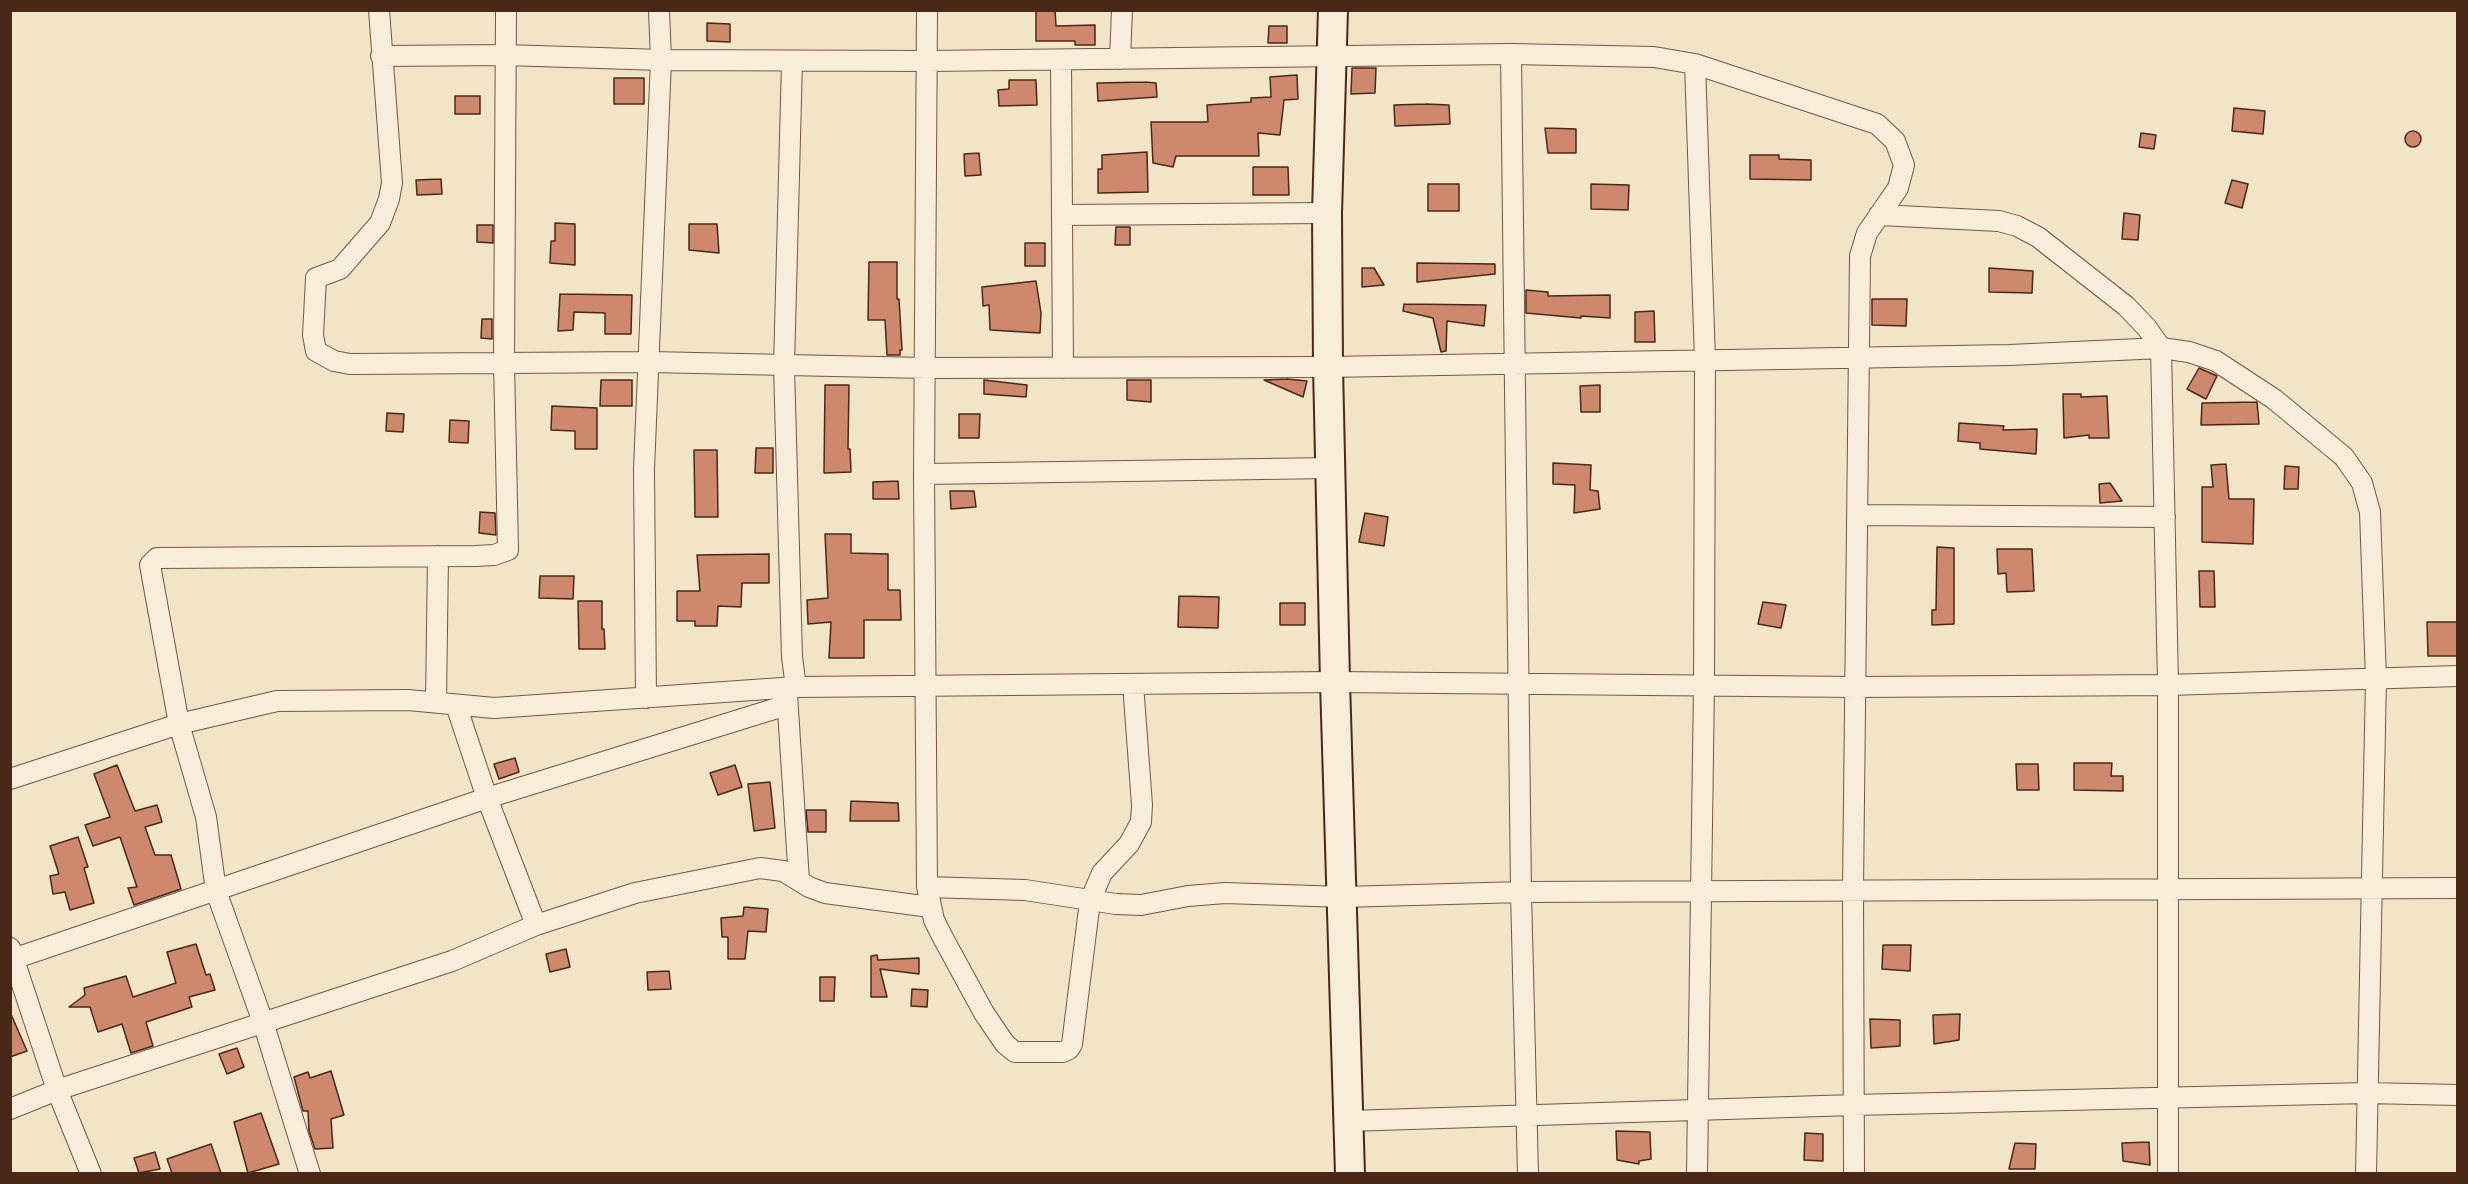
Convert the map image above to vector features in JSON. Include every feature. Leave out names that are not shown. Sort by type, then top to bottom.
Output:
[{"type":"main road","points":[[1333,10],[1327,213],[1328,367],[1350,1173]]},
{"type":"street","points":[[378,10],[392,183],[380,223],[340,269],[316,278],[313,335],[316,351],[333,361],[350,364],[650,363],[925,368],[1328,367],[2010,355],[2162,348],[2189,352],[2216,361],[2274,399],[2344,457],[2362,483],[2370,512],[2376,679],[2366,1173]]},
{"type":"street","points":[[310,1173],[263,1022],[216,891],[206,817],[179,724],[149,572],[150,565],[156,558],[494,555],[508,550],[504,362],[506,10]]},
{"type":"street","points":[[646,698],[644,469],[661,60],[659,10]]},
{"type":"street","points":[[927,10],[924,474],[929,897],[934,920],[971,989],[1005,1044],[1015,1052],[1063,1052],[1072,1044],[1090,901],[1102,873],[1129,844],[1141,822],[1142,805],[1132,684]]},
{"type":"street","points":[[1120,59],[1122,10]]},
{"type":"street","points":[[381,56],[506,55],[792,61],[1512,54],[1654,57],[1695,64],[1877,124],[1895,141],[1904,165],[1898,188],[1867,233],[1860,256],[1853,890],[1854,1173]]},
{"type":"street","points":[[1512,54],[1521,892],[1528,1173]]},
{"type":"street","points":[[1062,60],[1063,368]]},
{"type":"street","points":[[792,61],[784,366],[792,657],[790,694],[799,881]]},
{"type":"street","points":[[1695,64],[1705,360],[1704,686],[1697,1173]]},
{"type":"street","points":[[1062,215],[1327,213]]},
{"type":"street","points":[[1879,214],[1999,220],[2017,226],[2038,237],[2126,306],[2162,348],[2168,685],[2168,1173]]},
{"type":"street","points":[[924,474],[1331,468]]},
{"type":"street","points":[[1858,515],[2165,517]]},
{"type":"street","points":[[436,702],[438,556]]},
{"type":"street","points":[[10,779],[179,724],[277,701],[436,702],[494,708],[646,698],[925,687],[1335,682],[1856,687],[2168,685],[2457,676]]},
{"type":"street","points":[[91,1173],[57,1090],[12,956],[216,891],[790,694]]},
{"type":"street","points":[[456,705],[487,798],[536,925]]},
{"type":"street","points":[[10,1109],[57,1090],[452,961],[536,925],[635,893],[760,868],[783,871],[808,887],[825,893],[929,897],[1025,890],[1090,901],[1141,905],[1188,896],[1225,893],[1343,897],[1521,892],[2457,888]]},
{"type":"street","points":[[1348,1121],[1853,1105],[2367,1093],[2457,1095]]},
{"type":"building","points":[[1036,10],[1055,10],[1056,26],[1095,25],[1095,45],[1075,45],[1075,41],[1036,41]]},
{"type":"building","points":[[707,23],[730,24],[730,42],[707,41]]},
{"type":"building","points":[[1269,26],[1287,26],[1287,43],[1268,43]]},
{"type":"building","points":[[1352,68],[1376,68],[1375,93],[1351,94]]},
{"type":"building","points":[[1297,75],[1298,99],[1284,100],[1280,135],[1258,133],[1259,156],[1176,156],[1173,167],[1153,163],[1151,122],[1208,122],[1207,105],[1251,102],[1251,98],[1271,97],[1270,77]]},
{"type":"building","points":[[614,78],[644,78],[644,104],[614,104]]},
{"type":"building","points":[[1009,80],[1036,80],[1037,105],[999,106],[998,90],[1009,89]]},
{"type":"building","points":[[1097,83],[1156,83],[1157,97],[1098,101]]},
{"type":"building","points":[[455,96],[480,96],[480,114],[455,114]]},
{"type":"building","points":[[1394,105],[1449,105],[1450,124],[1395,126]]},
{"type":"building","points":[[2234,108],[2265,111],[2263,134],[2232,131]]},
{"type":"building","points":[[1545,128],[1576,129],[1576,153],[1548,153]]},
{"type":"building","points":[[2410,131],[2416,131],[2421,139],[2419,145],[2410,147],[2405,142],[2405,136]]},
{"type":"building","points":[[2141,133],[2156,135],[2154,149],[2139,147]]},
{"type":"building","points":[[1147,152],[1148,192],[1098,193],[1098,169],[1102,169],[1102,155]]},
{"type":"building","points":[[979,153],[981,175],[965,176],[964,154]]},
{"type":"building","points":[[1750,155],[1779,155],[1779,159],[1811,160],[1811,180],[1750,179]]},
{"type":"building","points":[[1253,167],[1288,167],[1289,195],[1253,195]]},
{"type":"building","points":[[441,179],[442,194],[417,195],[416,180]]},
{"type":"building","points":[[2232,180],[2248,184],[2242,208],[2225,203]]},
{"type":"building","points":[[1428,184],[1459,184],[1459,211],[1428,211]]},
{"type":"building","points":[[1591,184],[1629,185],[1628,210],[1591,209]]},
{"type":"building","points":[[2124,213],[2140,215],[2138,240],[2122,239]]},
{"type":"building","points":[[555,223],[575,224],[575,265],[550,263],[551,241],[555,241]]},
{"type":"building","points":[[689,224],[717,224],[719,253],[689,250]]},
{"type":"building","points":[[477,225],[493,225],[493,243],[477,242]]},
{"type":"building","points":[[1116,227],[1130,227],[1130,245],[1115,245]]},
{"type":"building","points":[[1025,243],[1045,243],[1045,266],[1025,266]]},
{"type":"building","points":[[869,262],[897,262],[897,299],[899,299],[902,350],[900,350],[900,355],[887,355],[885,320],[868,320]]},
{"type":"building","points":[[1417,263],[1495,264],[1495,274],[1417,282]]},
{"type":"building","points":[[1362,268],[1374,268],[1384,285],[1362,287]]},
{"type":"building","points":[[1989,268],[2033,271],[2032,293],[1989,292]]},
{"type":"building","points":[[1036,281],[1041,313],[1040,333],[990,330],[989,305],[983,306],[982,287]]},
{"type":"building","points":[[1526,290],[1548,292],[1548,296],[1610,295],[1610,318],[1526,313]]},
{"type":"building","points":[[560,294],[632,295],[631,334],[605,334],[605,313],[574,312],[573,330],[558,331]]},
{"type":"building","points":[[1872,299],[1907,299],[1906,326],[1872,325]]},
{"type":"building","points":[[1404,304],[1486,305],[1484,326],[1447,321],[1446,351],[1441,352],[1433,318],[1403,311]]},
{"type":"building","points":[[1654,311],[1655,342],[1635,342],[1635,312]]},
{"type":"building","points":[[482,319],[492,319],[492,339],[481,338]]},
{"type":"building","points":[[2199,368],[2217,376],[2206,399],[2187,389]]},
{"type":"building","points":[[601,380],[632,380],[632,406],[600,406]]},
{"type":"building","points":[[984,380],[1027,385],[1026,397],[984,394]]},
{"type":"building","points":[[1127,380],[1151,380],[1151,402],[1127,400]]},
{"type":"building","points":[[1264,380],[1307,381],[1303,397]]},
{"type":"building","points":[[825,385],[849,385],[848,449],[850,449],[851,472],[824,473]]},
{"type":"building","points":[[1600,385],[1600,412],[1581,412],[1580,386]]},
{"type":"building","points":[[2063,394],[2081,394],[2081,397],[2107,396],[2109,438],[2089,438],[2089,435],[2064,438]]},
{"type":"building","points":[[2257,402],[2259,424],[2201,425],[2202,403]]},
{"type":"building","points":[[552,406],[597,408],[597,449],[575,449],[575,431],[551,430]]},
{"type":"building","points":[[387,413],[404,414],[403,432],[386,431]]},
{"type":"building","points":[[959,414],[980,414],[979,438],[959,438]]},
{"type":"building","points":[[450,420],[469,421],[468,443],[449,442]]},
{"type":"building","points":[[1959,423],[2004,426],[2003,430],[2037,429],[2036,454],[1980,449],[1980,443],[1958,441]]},
{"type":"building","points":[[756,448],[773,448],[773,473],[755,473]]},
{"type":"building","points":[[694,450],[717,450],[718,517],[695,517]]},
{"type":"building","points":[[1553,463],[1591,465],[1590,490],[1598,491],[1600,509],[1574,513],[1575,485],[1553,484]]},
{"type":"building","points":[[2226,464],[2229,499],[2254,499],[2253,544],[2202,542],[2202,487],[2213,487],[2211,465]]},
{"type":"building","points":[[2285,466],[2299,467],[2298,489],[2284,489]]},
{"type":"building","points":[[898,481],[899,499],[873,499],[873,482]]},
{"type":"building","points":[[2110,483],[2122,501],[2100,503],[2099,484]]},
{"type":"building","points":[[950,491],[974,491],[976,507],[951,509]]},
{"type":"building","points":[[480,512],[495,513],[496,535],[479,533]]},
{"type":"building","points":[[1365,513],[1388,517],[1384,546],[1359,542]]},
{"type":"building","points":[[825,534],[851,534],[851,553],[888,554],[888,590],[900,590],[901,620],[864,620],[864,658],[829,658],[831,622],[808,624],[807,600],[828,598]]},
{"type":"building","points":[[1937,547],[1954,548],[1954,624],[1932,625],[1932,610],[1936,610]]},
{"type":"building","points":[[1997,549],[2032,549],[2034,591],[2007,592],[2006,573],[1998,574]]},
{"type":"building","points":[[769,554],[769,583],[742,583],[741,607],[718,606],[717,626],[695,626],[695,621],[677,621],[677,591],[700,591],[697,555]]},
{"type":"building","points":[[2199,571],[2214,571],[2215,607],[2200,607]]},
{"type":"building","points":[[540,576],[574,576],[573,599],[539,598]]},
{"type":"building","points":[[1179,596],[1219,597],[1218,628],[1178,627]]},
{"type":"building","points":[[578,601],[602,601],[605,649],[579,649]]},
{"type":"building","points":[[1763,602],[1786,605],[1781,628],[1758,624]]},
{"type":"building","points":[[1280,603],[1305,603],[1305,625],[1280,625]]},
{"type":"building","points":[[2427,622],[2457,622],[2457,656],[2428,656]]},
{"type":"building","points":[[515,758],[519,772],[499,779],[494,764]]},
{"type":"building","points":[[2074,763],[2112,763],[2111,776],[2123,776],[2123,791],[2074,790]]},
{"type":"building","points":[[2016,764],[2038,764],[2039,790],[2017,790]]},
{"type":"building","points":[[117,765],[135,811],[157,805],[162,822],[145,827],[155,855],[171,855],[181,889],[134,905],[128,888],[137,887],[120,837],[93,846],[85,825],[110,817],[94,774]]},
{"type":"building","points":[[735,765],[742,787],[718,795],[710,773]]},
{"type":"building","points":[[770,782],[775,828],[754,831],[748,784]]},
{"type":"building","points":[[851,801],[898,803],[899,821],[850,821]]},
{"type":"building","points":[[806,810],[826,810],[826,832],[808,832]]},
{"type":"building","points":[[78,837],[88,867],[84,868],[94,903],[70,910],[65,892],[53,894],[50,876],[59,874],[50,846]]},
{"type":"building","points":[[744,907],[768,909],[766,932],[748,931],[745,959],[728,959],[728,937],[722,937],[721,918],[743,916]]},
{"type":"building","points":[[196,944],[206,975],[210,974],[215,990],[189,997],[192,1007],[146,1022],[153,1046],[131,1053],[122,1024],[98,1032],[90,1007],[69,1007],[85,995],[84,988],[126,976],[133,997],[176,983],[167,952]]},
{"type":"building","points":[[1883,945],[1911,945],[1910,971],[1882,969]]},
{"type":"building","points":[[566,949],[570,967],[550,972],[546,954]]},
{"type":"building","points":[[877,955],[878,960],[919,958],[919,974],[880,969],[887,997],[871,997],[871,956]]},
{"type":"building","points":[[669,971],[671,989],[648,990],[647,972]]},
{"type":"building","points":[[820,977],[835,977],[834,1001],[820,1001]]},
{"type":"building","points":[[912,989],[928,990],[927,1007],[911,1006]]},
{"type":"building","points":[[10,1012],[27,1051],[10,1057]]},
{"type":"building","points":[[1960,1014],[1959,1040],[1934,1044],[1933,1015]]},
{"type":"building","points":[[1870,1019],[1900,1020],[1900,1046],[1871,1048]]},
{"type":"building","points":[[237,1048],[244,1067],[227,1074],[219,1054]]},
{"type":"building","points":[[331,1071],[344,1115],[331,1119],[333,1148],[315,1149],[309,1131],[308,1111],[303,1111],[294,1077],[308,1072],[310,1078]]},
{"type":"building","points":[[261,1113],[279,1164],[248,1173],[234,1122]]},
{"type":"building","points":[[1616,1131],[1650,1132],[1651,1159],[1639,1161],[1639,1164],[1617,1160]]},
{"type":"building","points":[[1805,1133],[1823,1134],[1823,1161],[1804,1160]]},
{"type":"building","points":[[2149,1142],[2150,1165],[2123,1161],[2122,1143]]},
{"type":"building","points":[[2015,1143],[2036,1144],[2035,1169],[2009,1169]]},
{"type":"building","points":[[211,1144],[221,1173],[172,1173],[167,1159]]},
{"type":"building","points":[[155,1152],[160,1169],[139,1173],[134,1158]]}]
